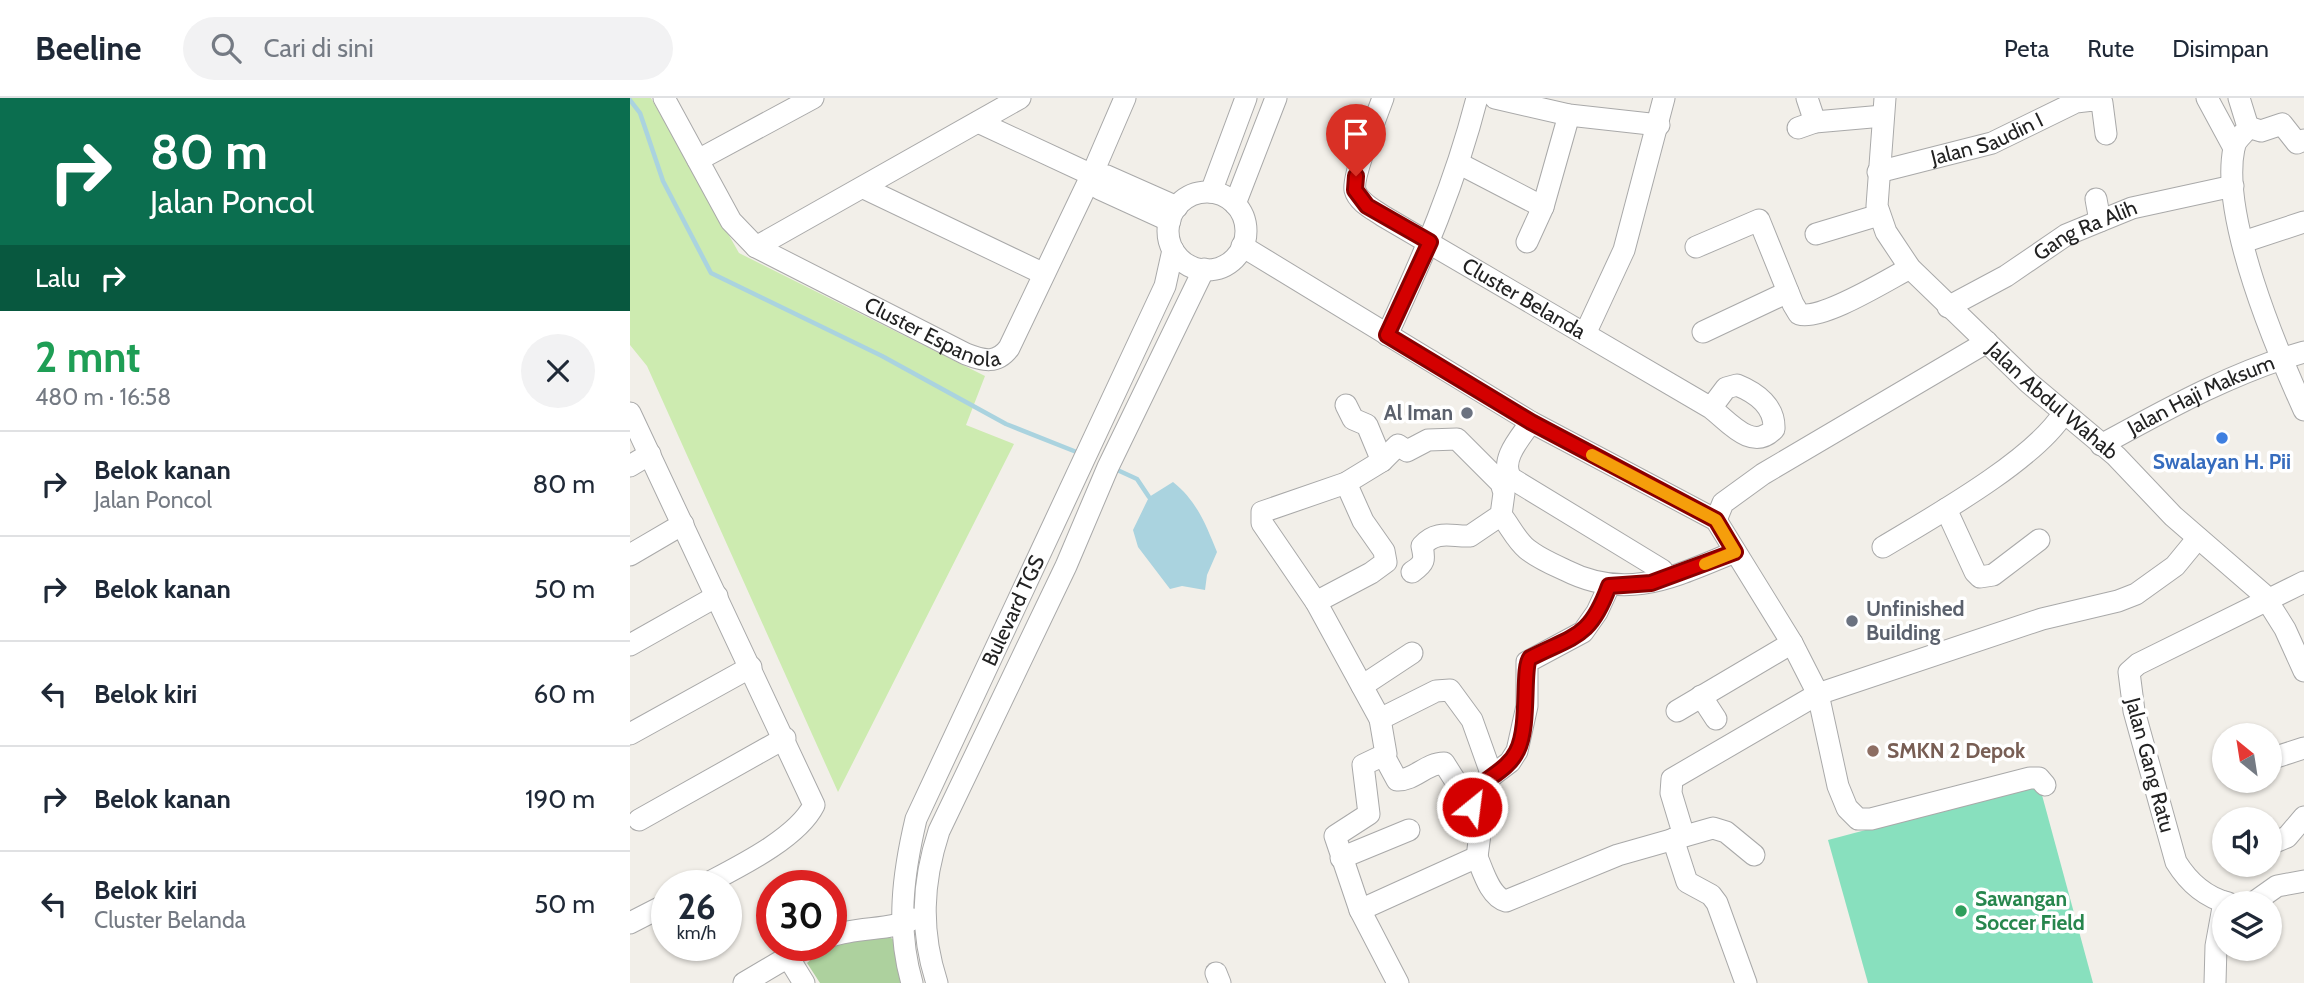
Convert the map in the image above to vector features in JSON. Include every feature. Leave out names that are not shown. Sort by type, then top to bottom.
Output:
[{"type":"street","name":"Cluster Espanola","points":[[664,98],[731,221],[756,247],[966,354],[988,361],[996,360],[1009,348],[1042,273],[1092,175],[1125,98]]},
{"type":"street","points":[[698,160],[813,98]]},
{"type":"street","points":[[756,247],[1020,98]]},
{"type":"street","points":[[1211,192],[1246,98]]},
{"type":"street","points":[[1235,204],[1276,98]]},
{"type":"street","name":"Cluster Belanda","points":[[1383,98],[1356,176],[1355,190],[1367,206],[1711,408]]},
{"type":"street","points":[[1387,335],[1430,242],[1460,164],[1477,98]]},
{"type":"street","points":[[1495,98],[1569,115],[1659,125]]},
{"type":"street","points":[[1585,334],[1624,250],[1664,98]]},
{"type":"street","points":[[1807,98],[1807,125],[1884,107]]},
{"type":"street","points":[[2207,98],[2234,148],[2233,186],[2243,242],[2281,359],[2304,410]]},
{"type":"street","points":[[2239,98],[2248,127]]},
{"type":"street","name":"Jalan Saudin I","points":[[1878,172],[1984,146],[2085,100],[2102,103],[2106,134]]},
{"type":"street","name":"Jalan Abdul Wahab","points":[[1884,107],[1878,172],[1879,215],[1886,232],[1910,268],[2063,414],[2127,466],[2197,538],[2267,600],[2304,671]]},
{"type":"street","points":[[1527,242],[1543,206],[1569,115]]},
{"type":"street","points":[[978,121],[1092,175],[1107,176],[1173,214]]},
{"type":"street","points":[[2248,127],[2261,131],[2282,124],[2293,140],[2297,143],[2304,141]]},
{"type":"street","points":[[2234,148],[2248,127]]},
{"type":"street","points":[[1460,164],[1543,206]]},
{"type":"street","name":"Gang Ra Alih","points":[[1948,307],[2006,276],[2066,235],[2132,208],[2233,186]]},
{"type":"street","points":[[864,188],[1042,273]]},
{"type":"street","points":[[1211,192],[1235,204],[1245,224],[1242,246],[1227,264],[1205,269],[1189,265],[1173,250],[1168,233],[1173,214],[1192,195],[1211,192]]},
{"type":"street","points":[[2096,199],[2100,221]]},
{"type":"street","points":[[1816,233],[1879,215]]},
{"type":"street","points":[[1696,247],[1759,220],[1799,314],[1813,314],[1910,268]]},
{"type":"street","points":[[2243,242],[2304,222]]},
{"type":"street","points":[[1242,246],[1531,422],[1716,520],[1792,643],[1818,694],[1838,786],[1847,808],[1858,819],[1871,819],[2031,778],[2039,778],[2045,785]]},
{"type":"street","name":"Bulevard TGS","points":[[912,983],[902,926],[905,869],[916,819],[1169,277],[1173,250]]},
{"type":"street","name":"Bulevard TGS","points":[[937,983],[926,947],[923,912],[929,866],[939,831],[1066,566],[1105,473],[1205,269]]},
{"type":"street","points":[[1703,332],[1788,292]]},
{"type":"street","points":[[1716,520],[1723,503],[1763,474],[1987,342]]},
{"type":"street","name":"Jalan Haji Maksum","points":[[2101,445],[2189,396],[2304,352]]},
{"type":"street","points":[[1346,405],[1353,419],[1367,425],[1382,461]]},
{"type":"street","points":[[630,413],[785,738],[814,805],[808,818],[791,832],[728,870]]},
{"type":"street","points":[[1883,547],[1946,509],[2036,444],[2055,427],[2063,414]]},
{"type":"street","points":[[1531,422],[1507,461],[1507,472],[1511,478],[1662,570]]},
{"type":"street","points":[[1735,552],[1651,583],[1609,586],[1582,578],[1536,556],[1518,540],[1501,515],[1504,493],[1501,483],[1457,439],[1428,440],[1406,451],[1398,445],[1382,461],[1346,483],[1271,506],[1262,512],[1261,516],[1272,540],[1316,602],[1380,719],[1384,756],[1396,780],[1405,780],[1435,764],[1444,763],[1472,807],[1480,834],[1477,857],[1491,888],[1501,900],[1506,901],[1588,867],[1713,828],[1721,830],[1754,855]]},
{"type":"street","points":[[630,466],[650,454]]},
{"type":"street","points":[[1083,466],[1105,473]]},
{"type":"street","points":[[1316,602],[1378,569],[1386,562],[1384,551],[1363,521],[1346,483]]},
{"type":"street","points":[[1946,509],[1975,572],[1980,577],[1993,575],[2039,540]]},
{"type":"street","points":[[1412,572],[1423,563],[1425,556],[1422,546],[1427,541],[1447,533],[1470,536],[1501,515]]},
{"type":"street","points":[[630,555],[683,524]]},
{"type":"street","points":[[1746,983],[1717,903],[1711,895],[1687,881],[1671,793],[1672,779],[1818,694],[2042,619],[2118,601],[2163,576],[2197,538]]},
{"type":"street","name":"Jalan Gang Ratu","points":[[2212,898],[2207,897],[2182,873],[2176,862],[2141,739],[2128,679],[2129,672],[2138,664],[2304,582]]},
{"type":"street","points":[[1472,807],[1473,792],[1510,762],[1521,741],[1527,706],[1527,662],[1583,632],[1601,606],[1609,586]]},
{"type":"street","points":[[630,645],[717,596]]},
{"type":"street","points":[[1678,711],[1792,643]]},
{"type":"street","points":[[1362,686],[1412,653]]},
{"type":"street","points":[[630,734],[751,667]]},
{"type":"street","points":[[1380,719],[1436,691],[1450,690],[1472,720],[1492,776]]},
{"type":"street","points":[[1701,696],[1716,719]]},
{"type":"street","points":[[639,820],[785,738]]},
{"type":"street","points":[[2282,756],[2304,748]]},
{"type":"street","points":[[1384,756],[1363,765],[1369,814],[1336,834],[1341,858],[1360,910],[1398,983]]},
{"type":"street","points":[[2282,839],[2304,817]]},
{"type":"street","points":[[1341,858],[1409,830]]},
{"type":"street","points":[[1360,910],[1477,857]]},
{"type":"street","points":[[2270,891],[2277,886],[2304,881]]},
{"type":"street","points":[[630,923],[651,912]]},
{"type":"street","points":[[847,931],[902,926],[923,912]]},
{"type":"street","points":[[744,983],[781,961]]},
{"type":"street","points":[[790,961],[804,983]]},
{"type":"street","points":[[2215,983],[2216,961]]},
{"type":"green space","points":[[630,98],[651,98],[739,253],[985,376],[966,425],[1014,444],[838,792],[647,366],[630,345]]},
{"type":"green space","name":"Sawangan Soccer Field","points":[[2039,784],[2093,983],[1868,983],[1828,840]]},
{"type":"green space","points":[[889,936],[898,944],[906,983],[820,983],[807,963],[847,961],[847,943]]},
{"type":"water","points":[[1173,482],[1195,505],[1217,552],[1207,575],[1205,590],[1182,586],[1170,589],[1138,547],[1133,530],[1149,497]]},
{"type":"waterway","points":[[630,100],[640,113],[663,181],[711,273],[882,356],[1006,424],[1079,453]]},
{"type":"waterway","points":[[1113,468],[1137,479],[1149,497]]},
{"type":"slow traffic","points":[[1592,455],[1700,514],[1716,520],[1735,552],[1705,564]]},
{"type":"place","name":"Al Iman","points":[[1467,413]]},
{"type":"place","name":"Swalayan H. Pii","points":[[2222,438]]},
{"type":"place","name":"Unfinished Building","points":[[1852,621]]},
{"type":"place","name":"SMKN 2 Depok","points":[[1873,751]]},
{"type":"place","name":"Sawangan Soccer Field","points":[[1961,911]]},
{"type":"route","points":[[1356,176],[1355,190],[1367,206],[1430,242],[1387,335],[1531,422],[1700,514],[1716,520],[1735,552],[1651,583],[1609,586],[1601,606],[1583,632],[1568,642],[1530,658],[1525,668],[1528,692],[1521,741],[1510,762],[1473,792],[1472,807]]}]
